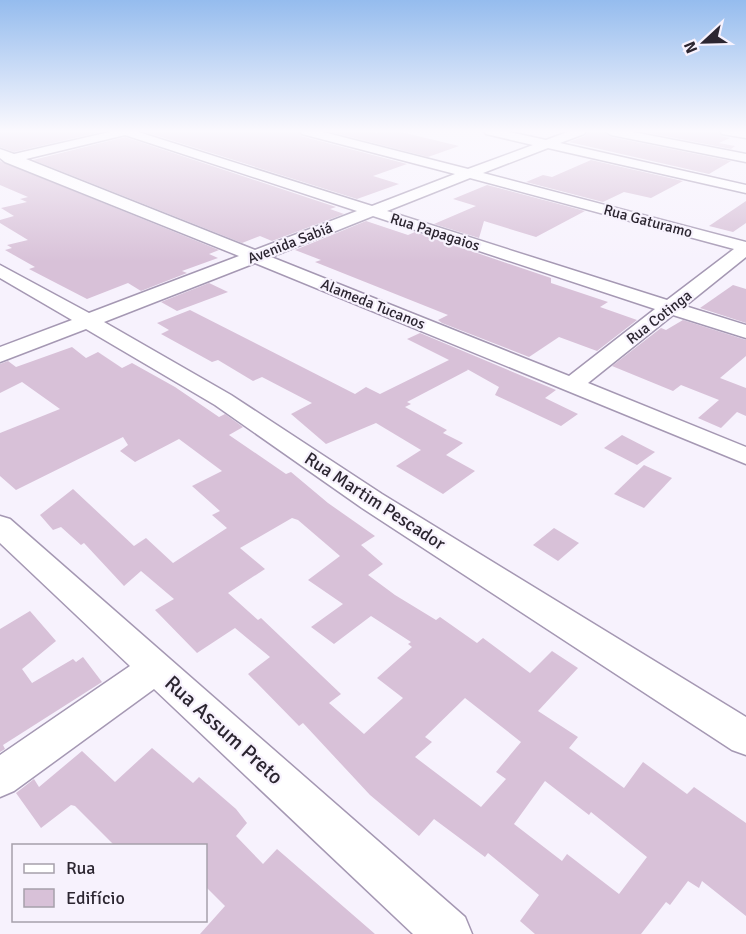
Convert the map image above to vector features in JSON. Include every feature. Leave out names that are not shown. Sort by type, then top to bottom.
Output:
[{"type":"street","name":"Alameda Tucanos","points":[[49,175],[746,456]]},
{"type":"street","name":"Rua Papagaios","points":[[258,175],[746,332]]},
{"type":"street","name":"Avenida Sabiá","points":[[0,355],[468,175]]},
{"type":"street","name":"Rua Gaturamo","points":[[471,175],[746,248]]},
{"type":"street","points":[[682,175],[746,189]]},
{"type":"street","name":"Rua Cotinga","points":[[571,385],[746,248]]},
{"type":"street","name":"Rua Martim Pescador","points":[[0,270],[223,400],[372,501],[746,738]]},
{"type":"street","name":"Rua Assum Preto","points":[[0,526],[448,934]]},
{"type":"street","points":[[0,778],[156,668]]},
{"type":"building","points":[[0,175],[33,175],[219,250],[209,254],[218,258],[182,271],[187,273],[141,291],[128,283],[87,299],[29,269],[35,267],[5,250],[12,248],[7,245],[28,240],[0,223],[0,220],[14,216],[1,208],[27,202],[20,199],[28,197],[0,185]]},
{"type":"building","points":[[70,175],[238,175],[336,207],[330,209],[344,214],[272,241],[260,236],[242,243]]},
{"type":"building","points":[[280,175],[377,175],[373,176],[399,184],[357,199]]},
{"type":"building","points":[[543,175],[552,177],[558,175],[655,175],[683,181],[651,198],[624,192],[603,202],[526,182]]},
{"type":"building","points":[[487,185],[585,211],[536,237],[484,221],[479,238],[434,224],[476,206],[453,199]]},
{"type":"building","points":[[746,201],[746,223],[733,232],[709,226]]},
{"type":"building","points":[[366,221],[408,235],[415,232],[551,278],[551,283],[608,302],[600,307],[637,320],[597,351],[559,337],[529,357],[442,323],[438,320],[448,315],[315,262],[321,260],[295,250]]},
{"type":"building","points":[[209,283],[228,292],[177,311],[161,302]]},
{"type":"building","points":[[733,285],[746,289],[746,323],[700,308]]},
{"type":"building","points":[[190,310],[355,394],[366,387],[380,394],[449,360],[407,339],[420,333],[556,390],[545,398],[578,414],[561,426],[495,395],[499,387],[467,369],[407,402],[411,404],[405,407],[447,430],[443,433],[463,443],[446,455],[475,471],[443,494],[396,466],[421,450],[376,423],[326,444],[291,414],[312,403],[262,377],[253,381],[218,360],[212,362],[161,334],[169,330],[157,323]]},
{"type":"building","points":[[683,320],[746,340],[746,356],[720,378],[746,388],[746,416],[737,412],[721,428],[698,418],[719,400],[681,385],[673,391],[612,366],[661,328],[666,330]]},
{"type":"building","points":[[72,347],[86,358],[98,352],[122,368],[132,363],[175,387],[219,417],[225,414],[243,427],[229,435],[286,474],[291,472],[328,503],[375,536],[361,545],[383,564],[368,575],[395,595],[436,620],[440,617],[477,643],[483,638],[530,673],[552,651],[578,668],[538,711],[578,737],[569,748],[624,788],[643,762],[687,794],[694,787],[746,823],[746,916],[702,881],[699,888],[688,881],[670,905],[666,902],[641,934],[535,934],[520,921],[539,895],[488,853],[485,857],[434,819],[419,836],[370,795],[303,723],[299,726],[248,674],[270,657],[235,628],[197,653],[155,610],[174,599],[141,571],[124,586],[84,543],[81,545],[61,527],[53,530],[40,515],[73,489],[134,546],[146,538],[173,563],[227,528],[212,515],[220,511],[192,486],[222,471],[179,439],[135,462],[120,451],[128,445],[123,437],[16,490],[0,476],[0,433],[60,409],[22,382],[0,393],[0,364],[8,361],[16,367]],"holes":[[[292,518],[298,520],[340,556],[308,580],[343,604],[311,627],[334,644],[371,616],[411,642],[408,644],[412,647],[377,678],[403,698],[364,734],[329,703],[341,694],[261,618],[258,620],[228,593],[265,569],[240,548]],[[465,698],[521,742],[496,772],[506,779],[481,807],[415,757],[432,742],[425,737]],[[545,781],[589,815],[591,812],[647,857],[619,894],[567,854],[562,861],[514,824]]]},
{"type":"building","points":[[622,435],[655,452],[637,465],[604,448]]},
{"type":"building","points":[[644,465],[672,478],[644,508],[614,494]]},
{"type":"building","points":[[554,528],[579,543],[558,561],[533,545]]},
{"type":"building","points":[[30,611],[56,641],[22,669],[32,683],[73,659],[76,662],[83,657],[102,682],[3,745],[5,749],[0,752],[0,629]]},
{"type":"building","points":[[152,748],[193,783],[199,777],[236,809],[247,823],[236,836],[263,864],[277,849],[375,934],[200,934],[225,906],[207,888],[207,844],[113,844],[75,806],[71,805],[41,828],[16,793],[34,779],[39,787],[82,751],[115,782]]}]
